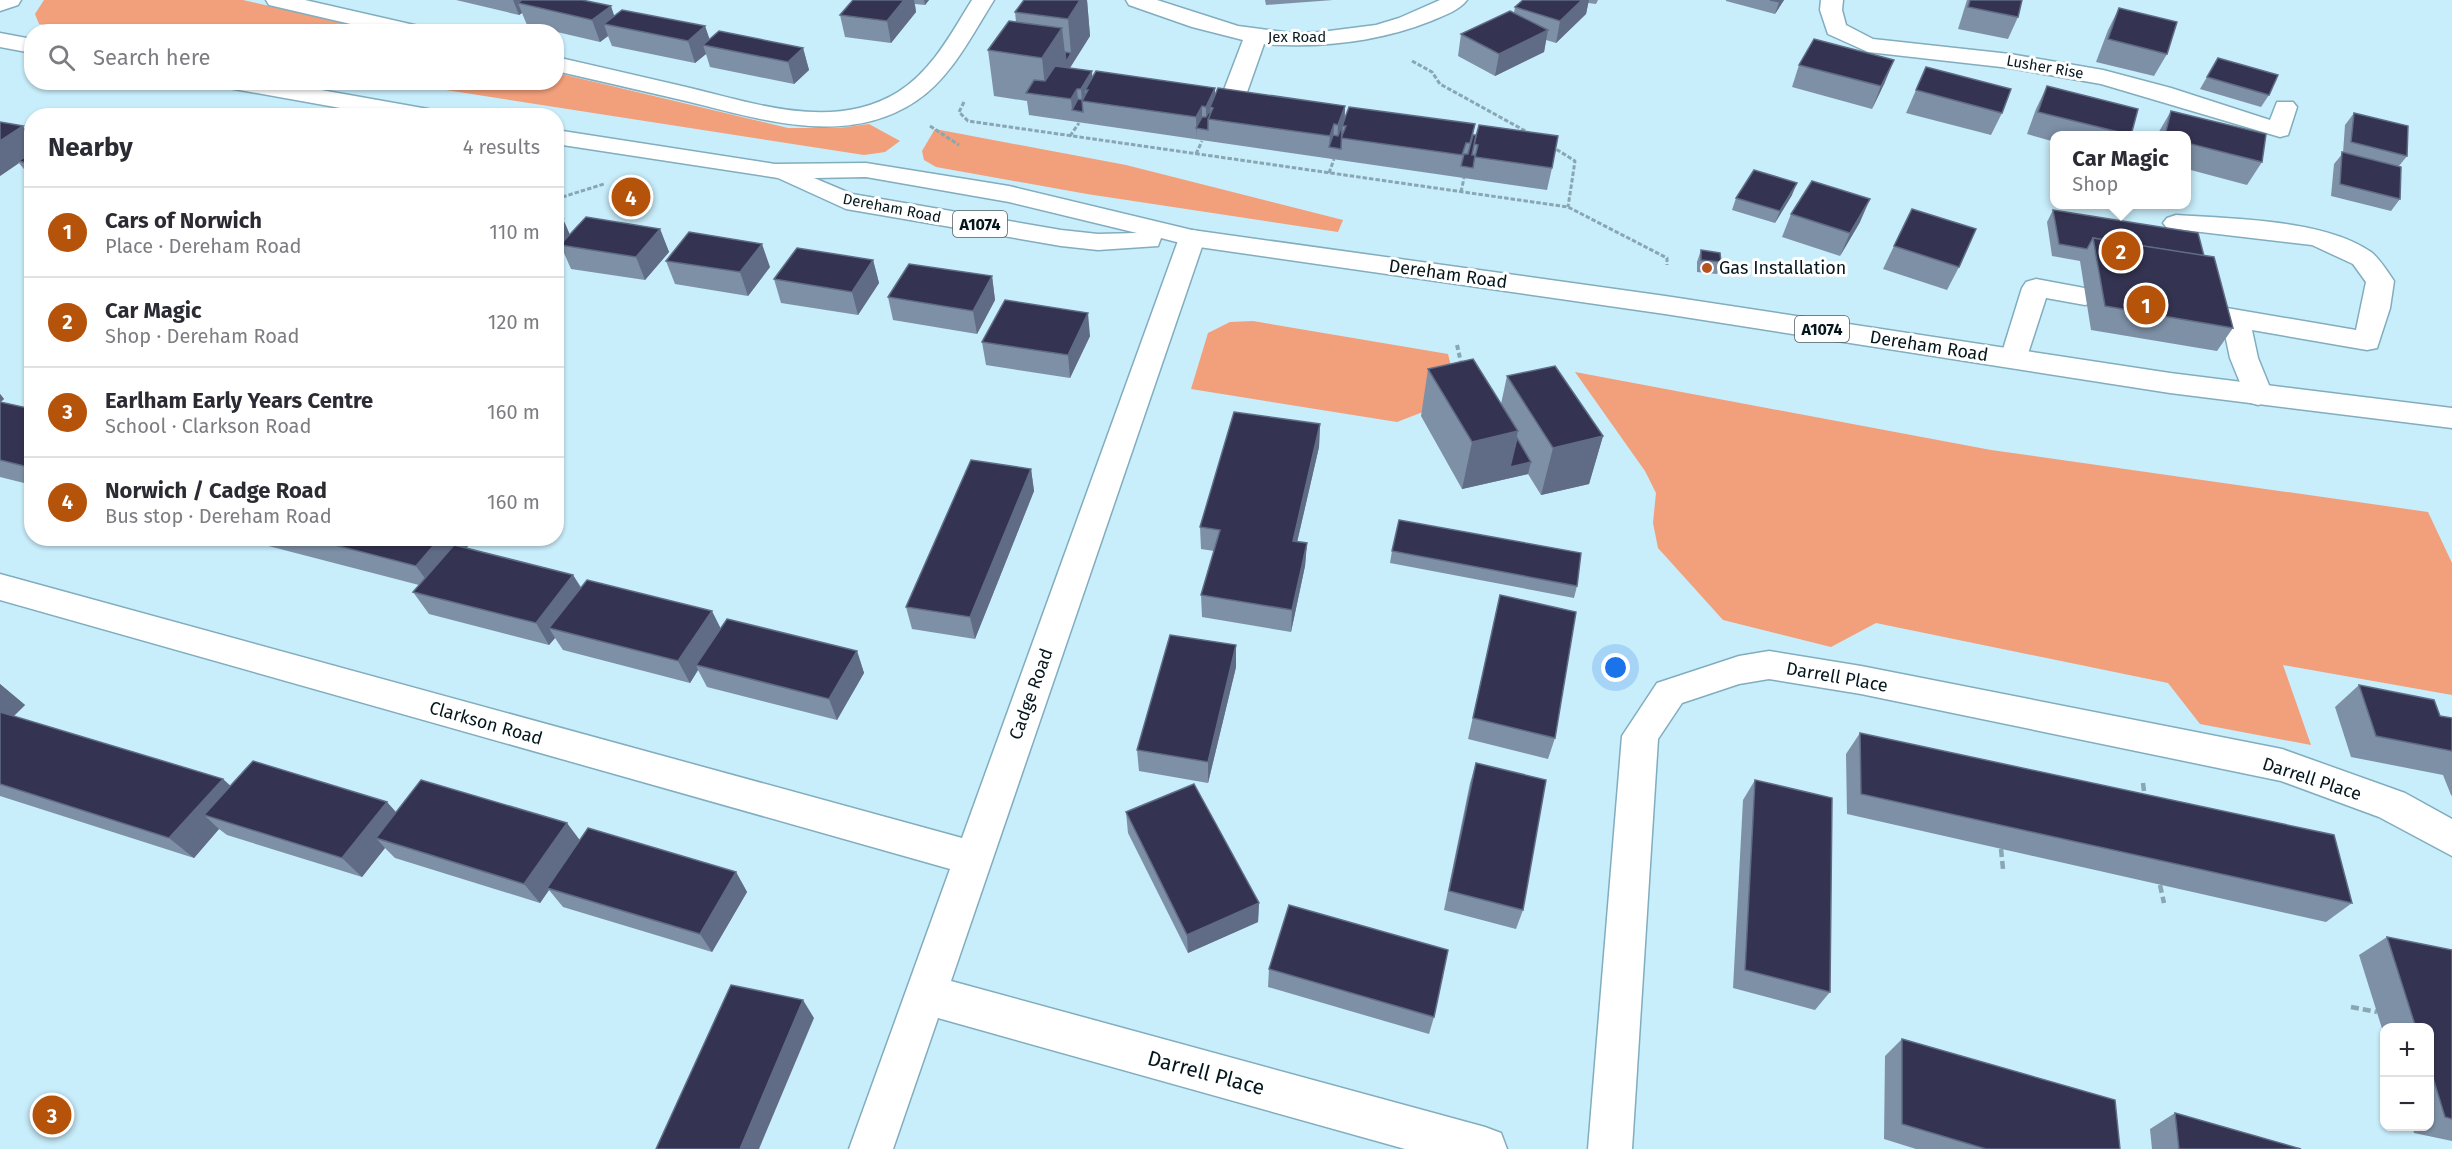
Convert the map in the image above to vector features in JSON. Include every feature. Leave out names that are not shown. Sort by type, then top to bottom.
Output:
[{"type":"main road","points":[[0,5],[10,0]]},
{"type":"main road","points":[[277,0],[380,24]]},
{"type":"main road","points":[[564,66],[789,119],[854,117],[878,111],[906,98],[932,77],[983,0]]},
{"type":"main road","name":"Jex Road","points":[[1137,0],[1211,26],[1256,36],[1328,37],[1367,33],[1409,23],[1456,0]]},
{"type":"main road","name":"Lusher Rise","points":[[1832,0],[1836,29],[1868,45],[2010,61],[2103,77],[2163,93],[2244,121],[2280,129]]},
{"type":"main road","points":[[1234,95],[1256,36]]},
{"type":"main road","points":[[0,40],[24,44]]},
{"type":"main road","points":[[280,90],[382,108]]},
{"type":"main road","name":"Dereham Road","points":[[564,138],[775,171],[866,170],[1009,194],[1192,238],[1665,304],[2258,395],[2452,418]]},
{"type":"main road","name":"Dereham Road","points":[[775,171],[846,201],[1061,238],[1098,242],[1192,238]]},
{"type":"main road","points":[[2175,223],[2255,229],[2318,238],[2361,258],[2380,281],[2376,308],[2367,341],[2208,314]]},
{"type":"main road","name":"Cadge Road","points":[[871,1149],[1192,238]]},
{"type":"main road","points":[[2014,359],[2036,288],[2085,296]]},
{"type":"main road","points":[[2236,318],[2244,358],[2258,395]]},
{"type":"main road","name":"Clarkson Road","points":[[0,587],[972,858]]},
{"type":"main road","name":"Darrell Place","points":[[1610,1149],[1640,736],[1670,693],[1739,670],[1769,665],[1861,680],[2282,765],[2392,805],[2452,839]]},
{"type":"main road","name":"Darrell Place","points":[[927,995],[1485,1149]]},
{"type":"path","points":[[1367,33],[1432,72],[1440,84],[1533,136]]},
{"type":"path","points":[[967,96],[959,112],[968,121],[1568,207],[1667,258],[1665,304]]},
{"type":"path","points":[[1070,136],[1079,123]]},
{"type":"path","points":[[1196,154],[1202,141]]},
{"type":"path","points":[[1543,144],[1554,147],[1575,161],[1568,207]]},
{"type":"path","points":[[1329,173],[1334,159]]},
{"type":"path","points":[[1461,192],[1464,178]]},
{"type":"path","points":[[564,196],[613,181]]},
{"type":"path","points":[[1457,345],[1463,373]]},
{"type":"path","points":[[2001,849],[2003,869]]},
{"type":"path","points":[[2160,885],[2164,903]]},
{"type":"path","points":[[2351,1007],[2377,1012]]},
{"type":"shaded area","points":[[44,0],[243,0],[348,24],[39,24],[35,14]]},
{"type":"shaded area","points":[[564,75],[788,128],[839,128],[869,124],[900,141],[885,152],[864,155],[446,90],[564,90]]},
{"type":"shaded area","points":[[935,129],[1126,165],[1343,220],[1338,232],[1087,194],[936,167],[924,160],[922,151]]},
{"type":"shaded area","points":[[1253,321],[1448,354],[1459,398],[1397,422],[1191,389],[1208,333],[1230,322]]},
{"type":"shaded area","points":[[1575,372],[1991,450],[2428,512],[2452,563],[2452,695],[2283,665],[2311,745],[2200,724],[2168,683],[1876,623],[1831,647],[1723,620],[1658,548],[1653,523],[1656,493],[1645,471]]},
{"type":"building","points":[[522,0],[582,0],[611,6],[592,20],[518,3]]},
{"type":"building","points":[[853,0],[904,0],[887,21],[840,15]]},
{"type":"building","points":[[1024,0],[1080,0],[1068,19],[1015,12]]},
{"type":"building","points":[[1523,0],[1582,0],[1560,21],[1515,7]]},
{"type":"building","points":[[1970,0],[2022,0],[2018,17],[1968,7]]},
{"type":"building","points":[[2119,8],[2177,22],[2167,54],[2108,39]]},
{"type":"building","points":[[622,10],[705,26],[688,41],[604,24]]},
{"type":"building","points":[[1510,11],[1548,30],[1499,54],[1461,34]]},
{"type":"building","points":[[1009,21],[1062,28],[1042,58],[988,50]]},
{"type":"building","points":[[719,31],[803,48],[788,62],[703,45]]},
{"type":"building","points":[[1814,39],[1894,60],[1881,86],[1799,65]]},
{"type":"building","points":[[1065,52],[1071,53],[1066,62]]},
{"type":"building","points":[[2218,58],[2278,75],[2269,95],[2207,77]]},
{"type":"building","points":[[1055,66],[1092,71],[1081,89],[1077,89],[1071,99],[1026,93],[1034,80],[1045,81]]},
{"type":"building","points":[[1926,67],[2011,89],[2002,113],[1916,90]]},
{"type":"building","points":[[1096,71],[1215,88],[1206,107],[1202,106],[1196,117],[1082,101],[1088,90],[1085,90]]},
{"type":"building","points":[[2047,86],[2138,109],[2132,131],[2115,131],[2038,112]]},
{"type":"building","points":[[1218,88],[1345,106],[1338,125],[1334,124],[1330,136],[1208,119]]},
{"type":"building","points":[[1085,95],[1082,101],[1083,112],[1072,110],[1078,99],[1082,100]]},
{"type":"building","points":[[1349,107],[1475,124],[1470,143],[1466,143],[1462,155],[1341,138],[1346,126],[1342,126]]},
{"type":"building","points":[[1210,110],[1208,130],[1196,128],[1202,117],[1206,117]]},
{"type":"building","points":[[2171,111],[2266,134],[2262,162],[2191,144],[2191,131],[2166,131]]},
{"type":"building","points":[[2354,113],[2408,126],[2407,156],[2351,142]]},
{"type":"building","points":[[1345,117],[1342,126],[1341,149],[1329,147],[1333,135],[1338,136]]},
{"type":"building","points":[[0,122],[23,126],[0,141]]},
{"type":"building","points":[[1479,125],[1558,136],[1552,168],[1475,157],[1478,145],[1474,144]]},
{"type":"building","points":[[1473,135],[1476,135],[1472,155],[1475,155],[1473,168],[1461,166],[1464,154],[1468,154]]},
{"type":"building","points":[[2342,152],[2401,167],[2400,199],[2340,184]]},
{"type":"building","points":[[1754,170],[1797,183],[1780,211],[1736,198]]},
{"type":"building","points":[[1812,181],[1870,199],[1850,233],[1791,214]]},
{"type":"building","points":[[1912,209],[1976,229],[1959,267],[1894,246]]},
{"type":"building","points":[[2053,210],[2198,233],[2204,256],[2093,238],[2087,249],[2059,244]]},
{"type":"building","points":[[586,217],[660,229],[636,257],[564,246],[564,241]]},
{"type":"building","points":[[689,232],[762,244],[740,272],[666,261]]},
{"type":"building","points":[[2093,238],[2214,257],[2233,328],[2105,306]]},
{"type":"building","points":[[797,248],[873,260],[852,292],[774,279]]},
{"type":"building","points":[[1701,250],[1720,253],[1721,262],[1701,260]]},
{"type":"building","points":[[909,264],[992,276],[973,311],[888,297]]},
{"type":"building","points":[[1005,300],[1088,313],[1068,355],[982,342]]},
{"type":"building","points":[[1473,359],[1518,431],[1472,442],[1428,369]]},
{"type":"building","points":[[1555,366],[1603,436],[1553,448],[1507,376]]},
{"type":"building","points":[[0,402],[24,407],[24,466],[0,460]]},
{"type":"building","points":[[1234,412],[1320,424],[1293,541],[1307,543],[1292,610],[1201,595],[1220,530],[1200,527]]},
{"type":"building","points":[[1517,438],[1531,462],[1510,467]]},
{"type":"building","points":[[971,460],[1031,469],[970,617],[906,607]]},
{"type":"building","points":[[1399,520],[1581,553],[1577,586],[1392,551]]},
{"type":"building","points":[[339,546],[433,546],[416,566]]},
{"type":"building","points":[[453,546],[573,575],[536,623],[413,592]]},
{"type":"building","points":[[587,580],[712,611],[678,661],[549,628]]},
{"type":"building","points":[[1500,595],[1576,612],[1555,738],[1473,718]]},
{"type":"building","points":[[727,619],[857,651],[829,699],[696,665]]},
{"type":"building","points":[[1170,635],[1236,645],[1208,762],[1137,750]]},
{"type":"building","points":[[2359,685],[2434,700],[2440,716],[2452,718],[2452,751],[2376,736]]},
{"type":"building","points":[[0,712],[223,779],[169,838],[0,784]]},
{"type":"building","points":[[1860,733],[2334,835],[2352,903],[1861,794]]},
{"type":"building","points":[[253,761],[387,802],[342,858],[204,815]]},
{"type":"building","points":[[1476,763],[1546,780],[1523,910],[1449,891]]},
{"type":"building","points":[[421,780],[567,823],[524,884],[376,838]]},
{"type":"building","points":[[1755,780],[1832,798],[1830,992],[1745,970]]},
{"type":"building","points":[[1194,784],[1259,903],[1187,935],[1126,812]]},
{"type":"building","points":[[588,828],[736,872],[700,934],[547,888]]},
{"type":"building","points":[[1289,905],[1448,950],[1434,1017],[1269,969]]},
{"type":"building","points":[[2387,937],[2452,950],[2452,1119],[2445,1117],[2434,1081],[2434,1023],[2414,1023]]},
{"type":"building","points":[[731,985],[803,1000],[740,1149],[656,1149]]},
{"type":"building","points":[[1902,1039],[2115,1100],[2120,1149],[1986,1149],[1902,1124]]},
{"type":"building","points":[[2175,1113],[2301,1149],[2179,1149]]},
{"type":"place","name":"Norwich / Cadge Road","points":[[631,197]]},
{"type":"place","name":"Car Magic","points":[[2121,251]]},
{"type":"place","name":"Gas Installation","points":[[1707,268]]},
{"type":"place","name":"Cars of Norwich","points":[[2146,305]]},
{"type":"place","name":"Earlham Early Years Centre","points":[[52,1115]]}]
